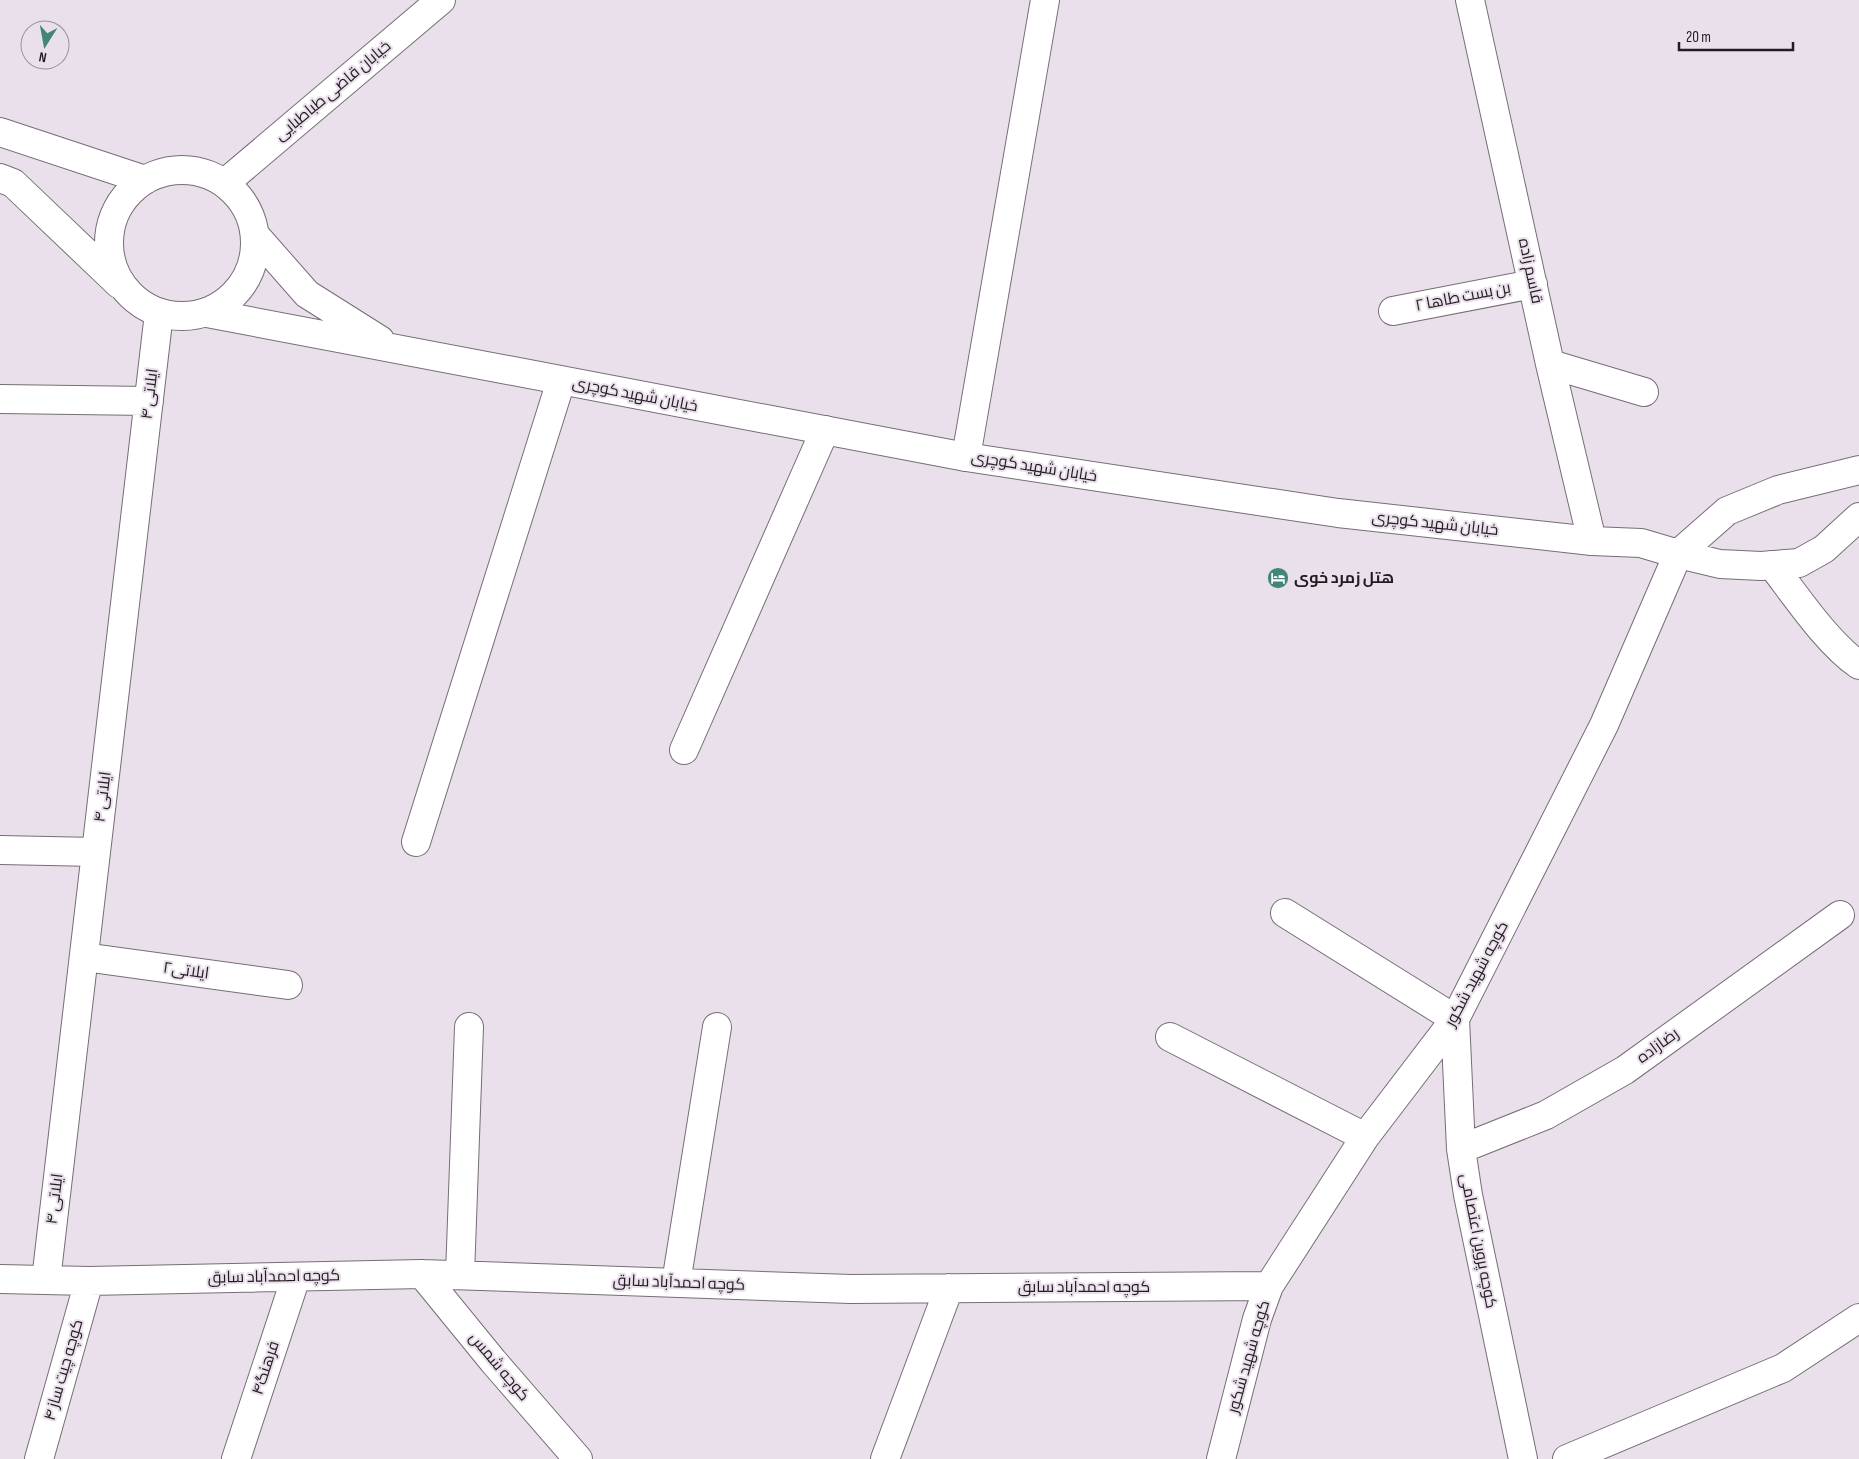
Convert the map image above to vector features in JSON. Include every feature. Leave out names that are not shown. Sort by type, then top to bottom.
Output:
[{"type":"street","name":"خیابان قاضی طباطبایی","points":[[225,183],[441,0]]},
{"type":"street","points":[[966,457],[1046,0]]},
{"type":"street","name":"قاسم زاده","points":[[1470,0],[1550,364],[1592,541]]},
{"type":"street","points":[[10,135],[145,180]]},
{"type":"street","points":[[7,180],[139,303],[159,313],[183,317],[207,312],[228,301],[244,283],[254,261],[256,236],[251,216],[240,197],[225,183],[206,173],[185,170],[164,172],[145,180],[126,196],[113,217],[108,242],[112,266],[124,288]]},
{"type":"street","points":[[256,236],[307,294],[394,349]]},
{"type":"street","name":"بن بست طاها ۲","points":[[1393,311],[1532,284]]},
{"type":"street","name":"خیابان شهید کوچری","points":[[207,312],[966,457],[1338,513],[1592,541],[1641,543],[1720,564],[1772,565],[1799,563],[1824,549],[1859,517]]},
{"type":"street","name":"ایلاتی ۴","points":[[46,1280],[159,313]]},
{"type":"street","points":[[1550,364],[1644,392]]},
{"type":"street","points":[[416,842],[561,381]]},
{"type":"street","points":[[0,399],[149,401]]},
{"type":"street","points":[[684,750],[825,430]]},
{"type":"street","points":[[1678,554],[1727,511],[1778,490],[1859,470]]},
{"type":"street","name":"کوچه شهید شکور","points":[[1221,1459],[1257,1319],[1269,1286],[1365,1136],[1456,1019],[1604,725],[1678,554]]},
{"type":"street","points":[[1772,565],[1809,614],[1849,658],[1859,665]]},
{"type":"street","points":[[0,850],[96,852]]},
{"type":"street","points":[[1285,913],[1456,1019]]},
{"type":"street","name":"رضازاده","points":[[1461,1149],[1546,1114],[1625,1070],[1840,915]]},
{"type":"street","name":"ایلاتی۲","points":[[84,957],[288,985]]},
{"type":"street","name":"کوچه پروین اعتصامی","points":[[1456,1019],[1461,1149],[1468,1195],[1523,1459]]},
{"type":"street","points":[[676,1283],[717,1026]]},
{"type":"street","points":[[460,1275],[469,1027]]},
{"type":"street","points":[[1170,1037],[1365,1136]]},
{"type":"street","name":"کوچه احمدآباد سابق","points":[[0,1279],[88,1281],[422,1274],[851,1289],[1269,1286]]},
{"type":"street","name":"کوچه شمس","points":[[422,1274],[493,1361],[578,1459]]},
{"type":"street","name":"فرهنگ۴","points":[[236,1459],[296,1277]]},
{"type":"street","name":"کوچه چیت ساز ۴","points":[[38,1459],[88,1281]]},
{"type":"street","points":[[885,1458],[949,1288]]},
{"type":"street","points":[[1567,1459],[1783,1368],[1859,1318]]},
{"type":"place","name":"هتل زمرد خوی","points":[[1278,578]]}]
